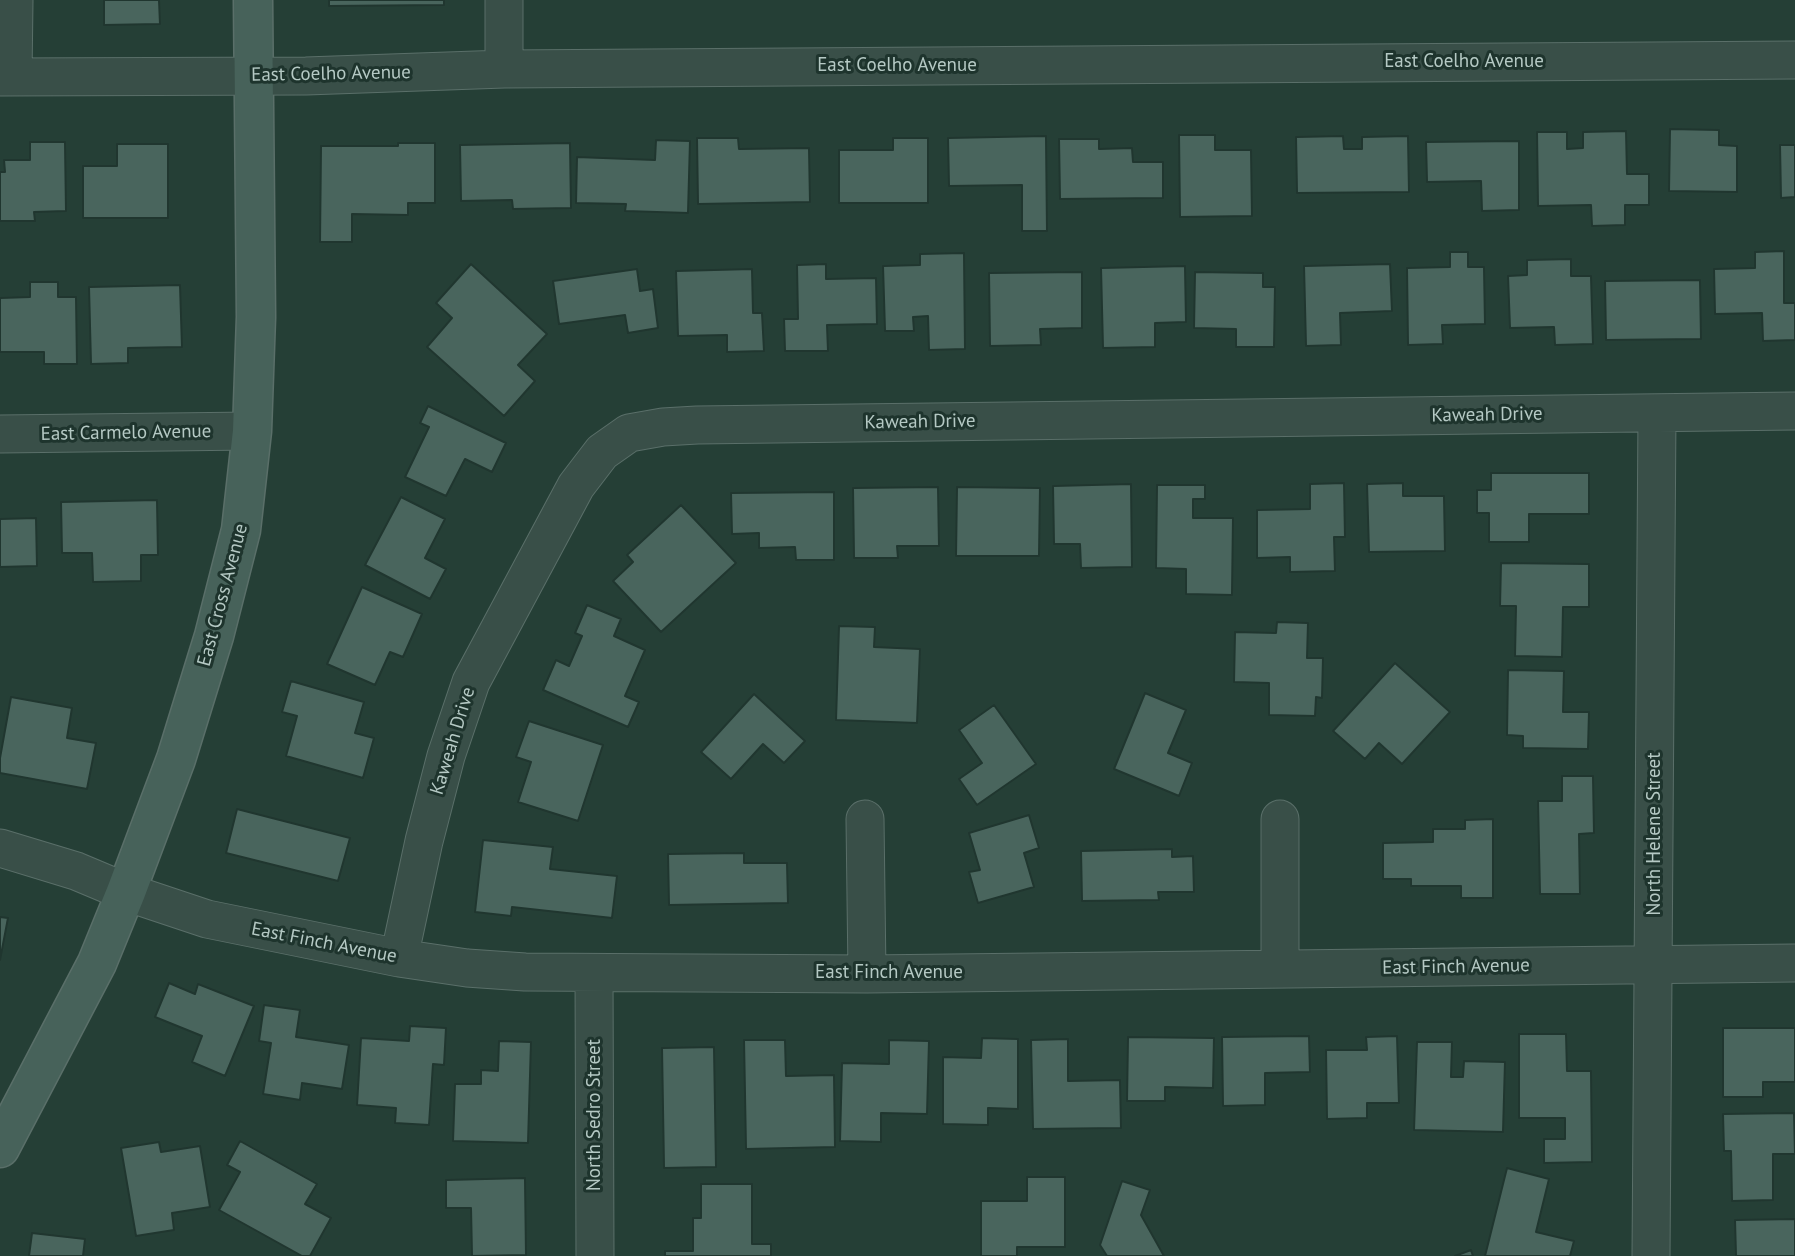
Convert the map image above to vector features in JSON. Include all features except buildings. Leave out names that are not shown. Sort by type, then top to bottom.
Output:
[{"type":"street","points":[[7,77],[14,0]]},
{"type":"street","name":"East Cross Avenue","points":[[0,1148],[97,963],[126,892],[176,759],[214,636],[242,530],[252,431],[256,317],[253,0]]},
{"type":"street","points":[[503,69],[504,0]]},
{"type":"street","name":"East Coelho Avenue","points":[[7,77],[253,76],[503,69],[1795,60]]},
{"type":"street","name":"Kaweah Drive","points":[[399,958],[433,805],[471,682],[576,486],[602,452],[629,433],[663,427],[711,425],[1795,411]]},
{"type":"street","name":"North Helene Street","points":[[1651,1256],[1657,413]]},
{"type":"street","name":"East Carmelo Avenue","points":[[0,434],[252,431]]},
{"type":"street","points":[[865,819],[867,974]]},
{"type":"street","points":[[1280,819],[1280,969]]},
{"type":"street","name":"East Finch Avenue","points":[[0,848],[76,870],[126,892],[207,919],[399,958],[467,968],[594,974],[867,974],[1795,963]]},
{"type":"street","name":"North Sedro Street","points":[[594,974],[596,1256]]}]
